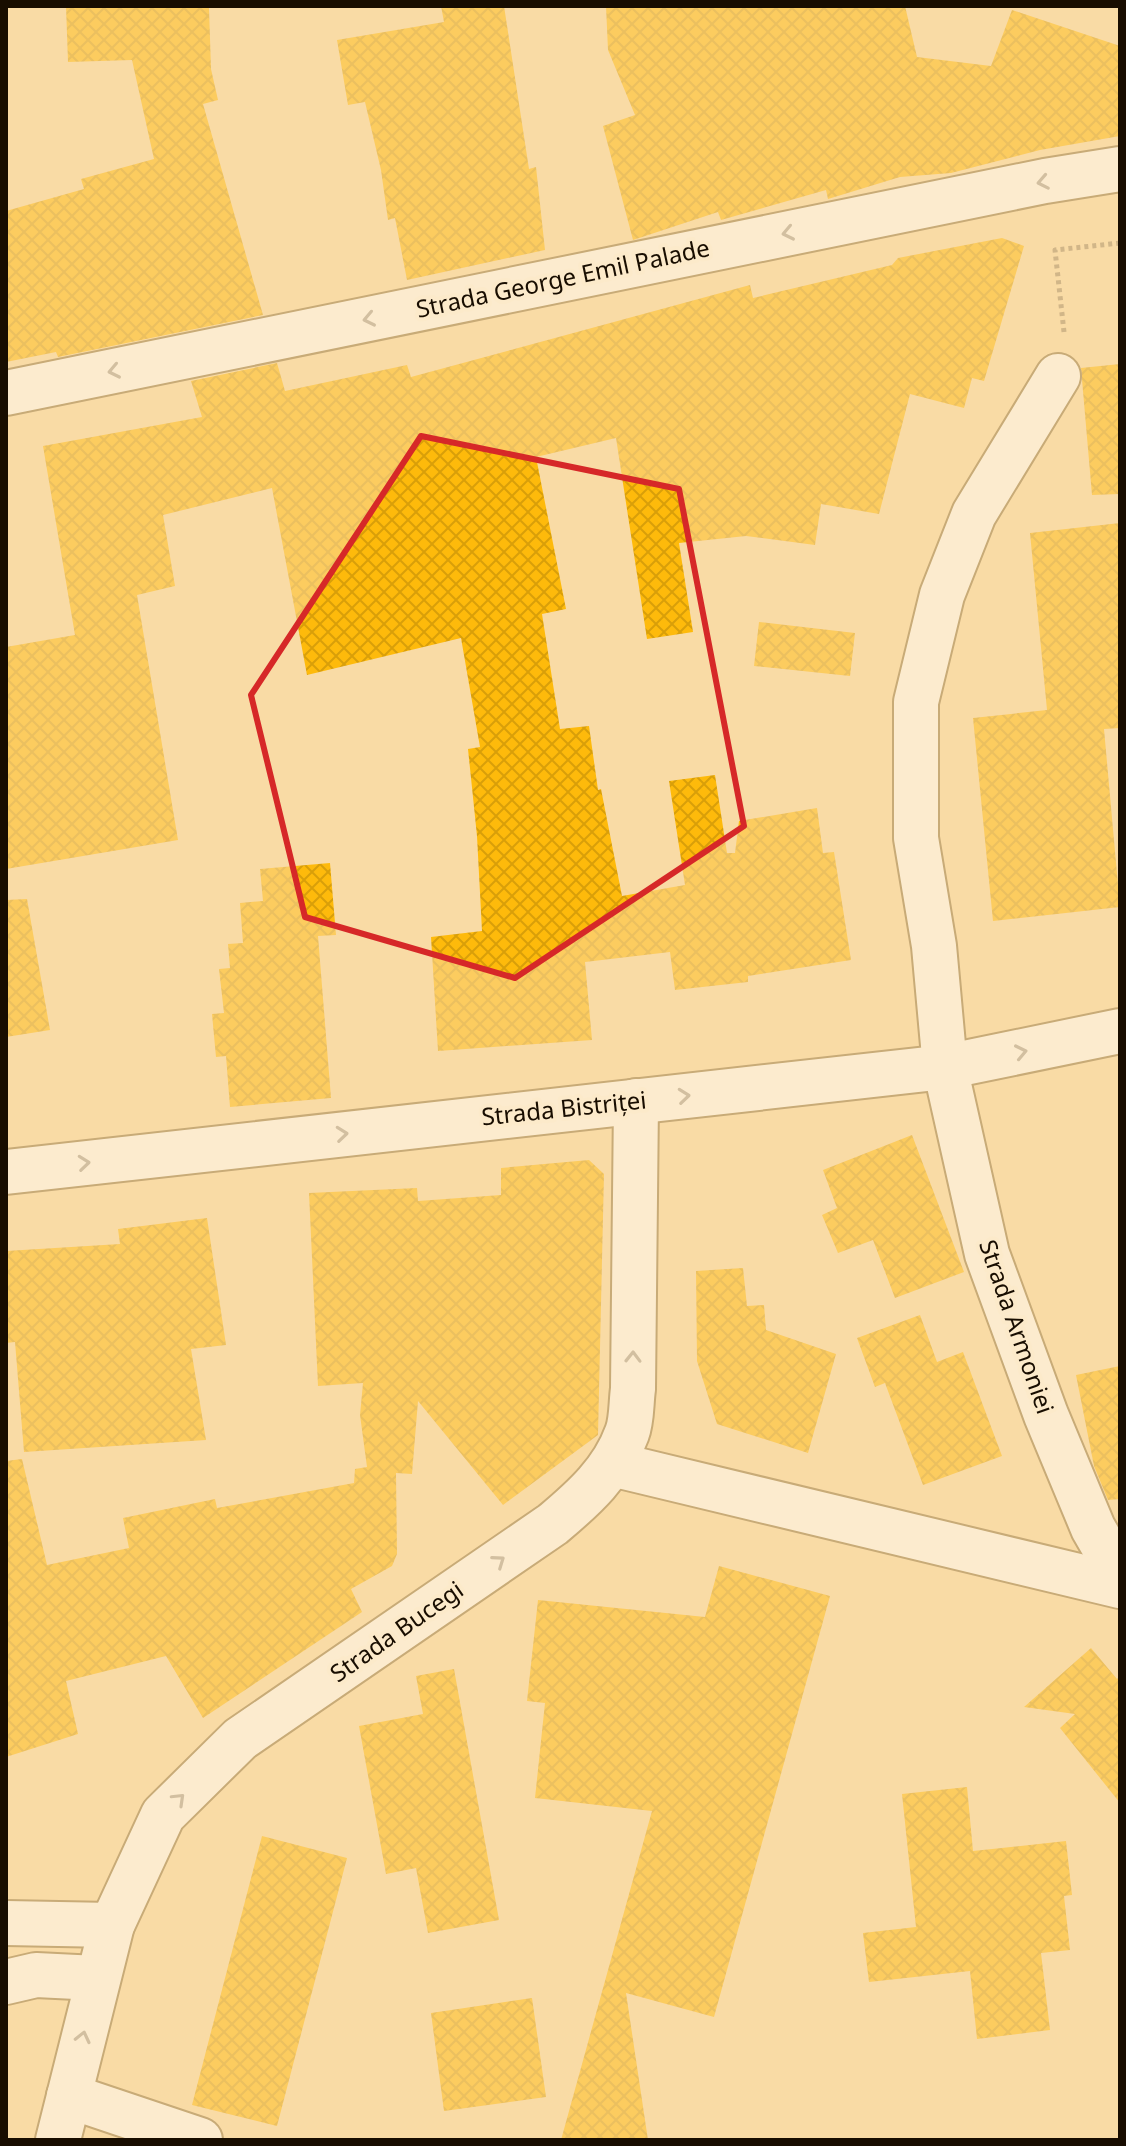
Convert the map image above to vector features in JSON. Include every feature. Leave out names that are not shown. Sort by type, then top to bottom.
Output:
[{"type":"street","name":"Strada George Emil Palade","points":[[6,393],[1045,181],[1120,169]]},
{"type":"street","name":"Strada Armoniei","points":[[1061,356],[974,514],[942,595],[916,702],[916,838],[934,946],[945,1067],[987,1254],[1081,1500],[1120,1575]]},
{"type":"street","name":"Strada Bistriței","points":[[6,1172],[945,1067],[1120,1031]]},
{"type":"street","name":"Strada Bucegi","points":[[58,2140],[112,1925],[163,1815],[240,1739],[553,1524],[589,1493],[612,1464],[628,1431],[633,1389],[636,1101]]},
{"type":"street","points":[[612,1464],[1120,1586]]},
{"type":"street","points":[[6,1923],[112,1925]]},
{"type":"street","points":[[6,1982],[36,1975],[97,1978]]},
{"type":"street","points":[[69,2096],[200,2140]]},
{"type":"path","points":[[1061,356],[1055,250],[1120,243]]},
{"type":"highlighted area","points":[[421,436],[679,489],[744,826],[515,978],[305,917],[251,695]]},
{"type":"building","points":[[66,6],[209,8],[211,69],[218,100],[203,104],[263,315],[58,357],[56,352],[6,362],[6,211],[84,189],[81,179],[154,159],[132,60],[68,62]]},
{"type":"building","points":[[441,6],[504,6],[529,169],[536,167],[545,250],[407,280],[395,218],[388,220],[381,170],[365,102],[348,105],[337,40],[444,22]]},
{"type":"building","points":[[606,6],[905,6],[917,57],[991,66],[1012,10],[1120,46],[1120,136],[1040,150],[951,173],[900,177],[828,199],[826,190],[721,220],[718,212],[633,240],[603,126],[635,115],[608,50]]},
{"type":"building","points":[[1002,238],[1024,246],[984,381],[972,378],[964,408],[910,394],[879,514],[821,504],[815,545],[746,536],[679,543],[693,632],[647,639],[616,438],[536,457],[566,609],[542,614],[560,729],[589,726],[598,790],[601,789],[622,896],[685,885],[669,781],[715,775],[727,853],[735,853],[739,821],[817,808],[823,853],[834,852],[851,960],[748,976],[748,982],[675,990],[670,952],[585,962],[592,1040],[438,1051],[431,937],[482,931],[468,749],[480,747],[461,638],[307,675],[272,488],[163,515],[175,586],[137,595],[178,840],[6,869],[6,647],[75,635],[43,446],[202,417],[191,381],[277,363],[285,391],[407,365],[411,377],[750,285],[753,298],[892,265],[898,258]]},
{"type":"building","points":[[1120,364],[1120,494],[1092,495],[1081,368]]},
{"type":"building","points":[[1120,523],[1120,728],[1104,729],[1120,907],[993,921],[973,718],[1047,710],[1030,533]]},
{"type":"building","points":[[759,622],[855,633],[850,676],[754,666]]},
{"type":"building","points":[[330,863],[336,935],[318,936],[331,1098],[230,1107],[226,1056],[216,1057],[212,1014],[224,1013],[219,969],[230,968],[228,944],[243,943],[240,903],[263,901],[260,869]]},
{"type":"building","points":[[27,899],[50,1030],[6,1037],[6,900]]},
{"type":"building","points":[[912,1135],[964,1272],[895,1298],[873,1240],[838,1253],[822,1215],[837,1208],[823,1170]]},
{"type":"building","points":[[589,1160],[604,1174],[598,1435],[503,1505],[418,1401],[412,1474],[396,1473],[397,1554],[392,1566],[351,1589],[362,1612],[203,1718],[166,1656],[66,1681],[78,1734],[6,1757],[6,1461],[22,1459],[47,1565],[129,1548],[123,1518],[215,1499],[217,1508],[354,1483],[355,1469],[367,1467],[360,1415],[363,1383],[318,1386],[309,1193],[417,1188],[418,1201],[501,1195],[501,1168]]},
{"type":"building","points":[[207,1218],[226,1345],[191,1349],[206,1440],[24,1452],[15,1342],[6,1343],[6,1251],[120,1244],[118,1229]]},
{"type":"building","points":[[743,1268],[747,1306],[764,1305],[766,1330],[836,1354],[808,1453],[717,1424],[697,1361],[696,1271]]},
{"type":"building","points":[[920,1315],[937,1362],[963,1352],[1002,1456],[923,1485],[885,1383],[875,1387],[857,1338]]},
{"type":"building","points":[[1120,1366],[1120,1499],[1108,1500],[1094,1466],[1076,1375]]},
{"type":"building","points":[[719,1566],[830,1596],[714,2017],[626,1993],[648,2140],[561,2140],[652,1811],[535,1798],[545,1703],[527,1701],[538,1600],[705,1617]]},
{"type":"building","points":[[1091,1648],[1117,1679],[1120,1676],[1120,1803],[1060,1728],[1075,1714],[1024,1707]]},
{"type":"building","points":[[454,1669],[499,1920],[428,1933],[416,1868],[386,1874],[359,1726],[423,1714],[416,1676]]},
{"type":"building","points":[[967,1787],[973,1851],[1066,1841],[1072,1895],[1064,1896],[1070,1950],[1041,1953],[1050,2030],[977,2039],[970,1971],[869,1982],[863,1933],[916,1927],[902,1794]]},
{"type":"building","points":[[262,1836],[347,1858],[277,2126],[192,2105]]},
{"type":"building","points":[[532,1998],[546,2097],[444,2111],[431,2013]]}]
